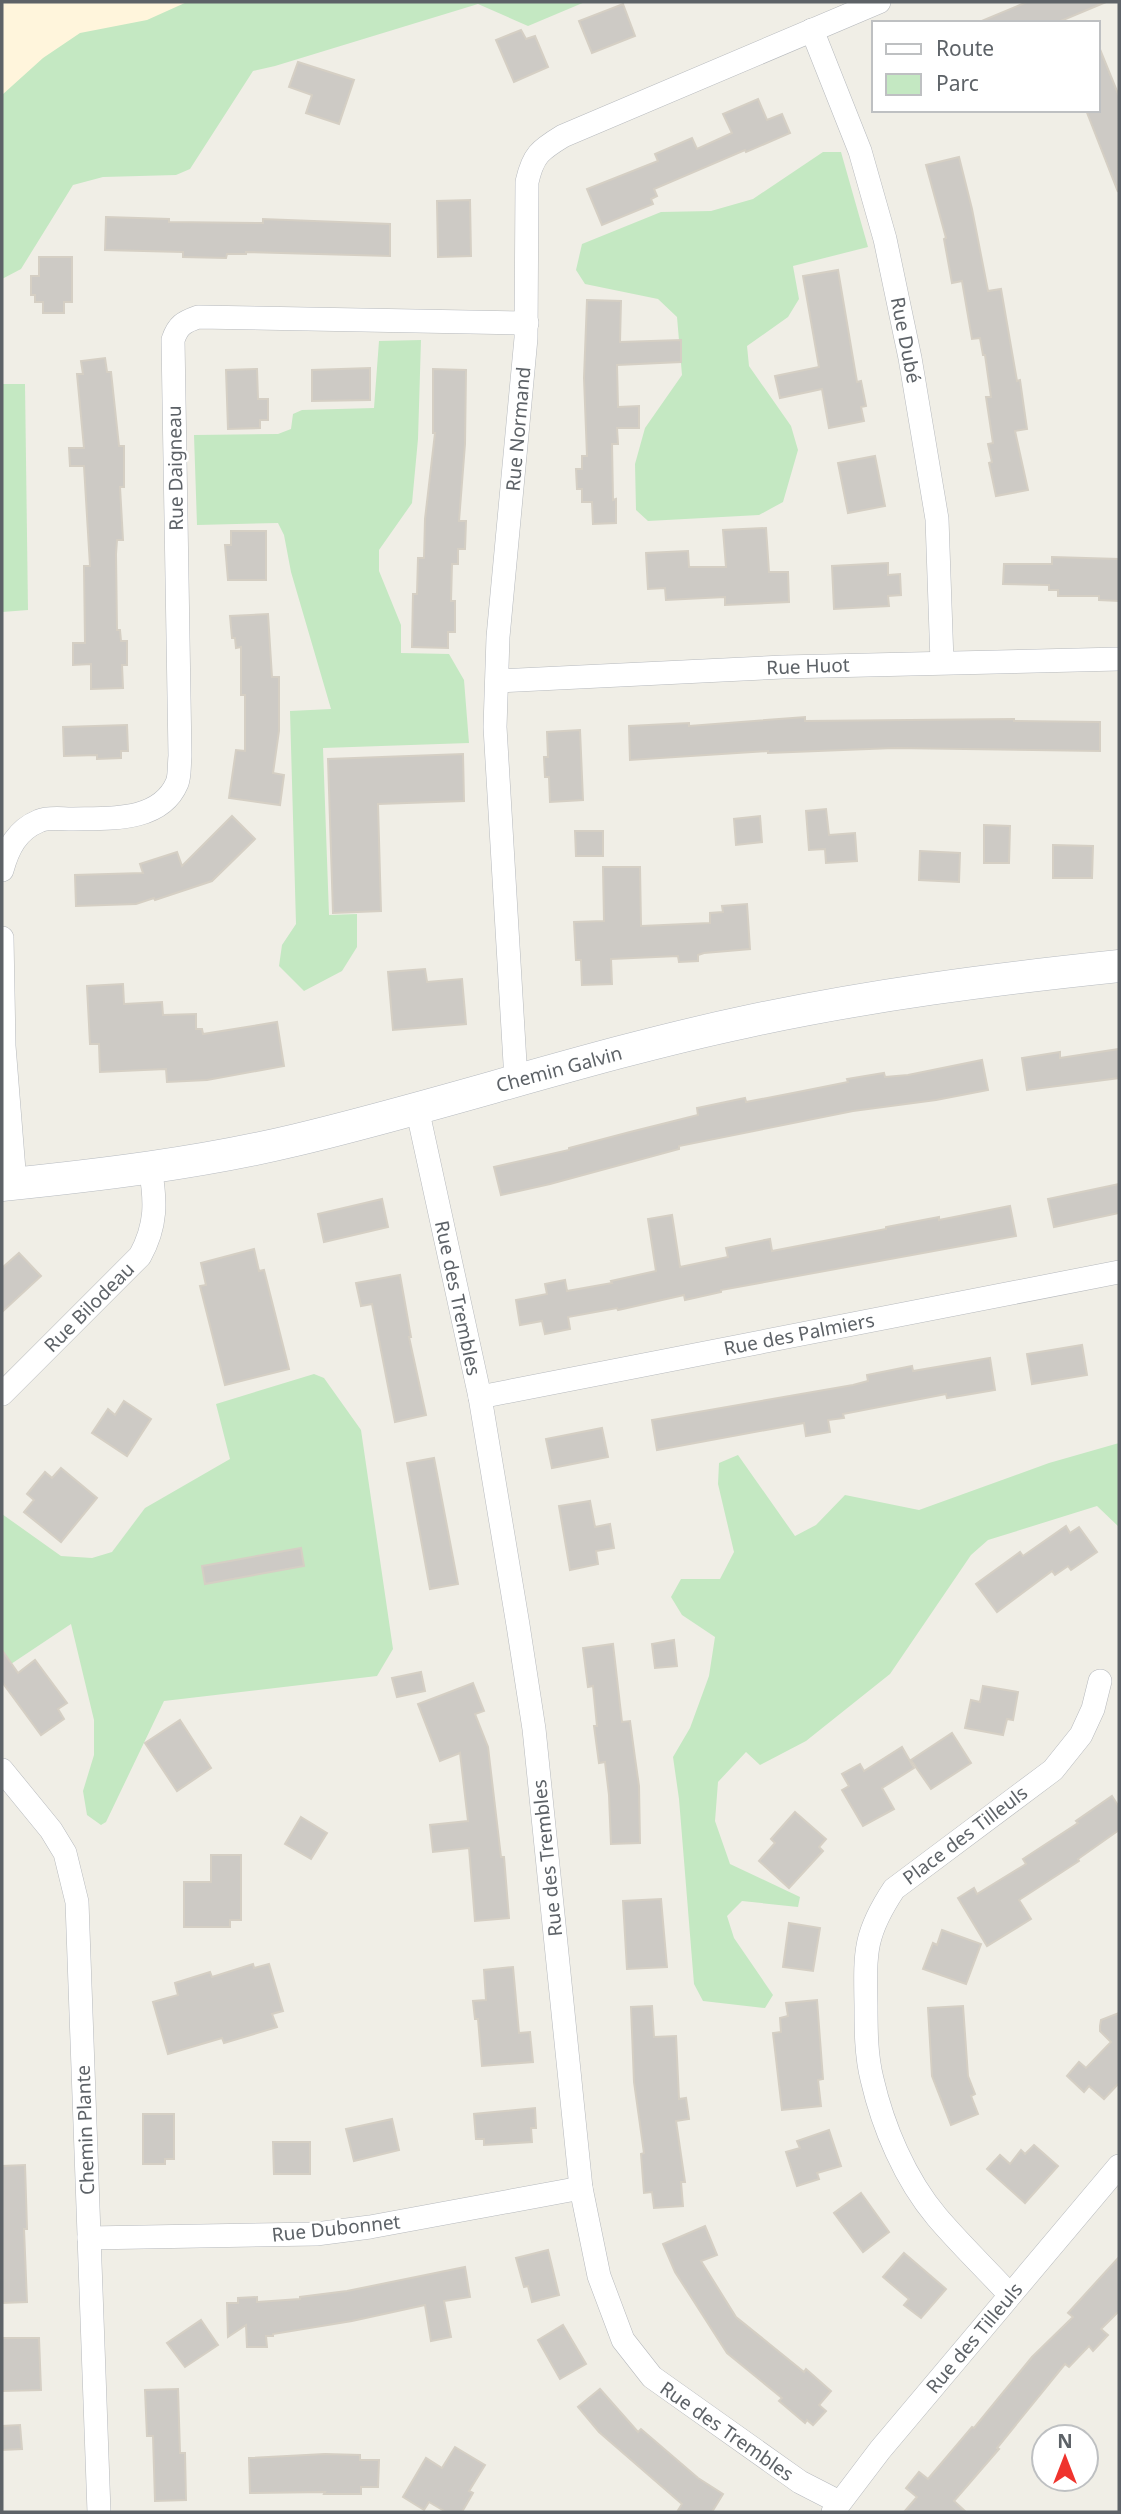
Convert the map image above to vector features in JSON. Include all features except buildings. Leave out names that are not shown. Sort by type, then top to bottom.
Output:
[{"type":"street","name":"Rue Normand","points":[[516,1080],[497,777],[497,681],[498,637],[527,323],[527,182],[531,163],[542,148],[563,136],[879,2]]},
{"type":"street","name":"Rue Dubé","points":[[812,30],[860,150],[885,239],[910,358],[937,519],[942,662]]},
{"type":"street","name":"Rue Daigneau","points":[[2,870],[6,853],[17,835],[41,820],[119,818],[147,812],[165,802],[178,782],[180,756],[173,340],[177,328],[183,322],[198,317],[527,323]]},
{"type":"street","name":"Rue Huot","points":[[497,681],[783,667],[1119,659]]},
{"type":"street","points":[[2,938],[8,1184]]},
{"type":"street","name":"Chemin Galvin","points":[[8,1184],[150,1167],[296,1140],[680,1037],[823,1007],[929,988],[1119,965]]},
{"type":"street","name":"Rue des Trembles","points":[[417,1108],[480,1397],[534,1728],[581,2188],[598,2276],[622,2340],[652,2377],[836,2507]]},
{"type":"street","name":"Rue Bilodeau","points":[[2,1394],[140,1256],[151,1236],[155,1206],[150,1167]]},
{"type":"street","name":"Rue des Palmiers","points":[[480,1397],[1119,1272]]},
{"type":"street","name":"Place des Tilleuls","points":[[1010,2295],[936,2216],[906,2170],[885,2122],[871,2077],[866,2032],[865,1953],[880,1910],[894,1889],[1052,1770],[1081,1735],[1093,1709],[1100,1681]]},
{"type":"street","name":"Chemin Plante","points":[[2,1770],[51,1830],[65,1853],[77,1902],[99,2512]]},
{"type":"street","name":"Rue des Tilleuls","points":[[836,2507],[1119,2166]]},
{"type":"street","name":"Rue Dubonnet","points":[[89,2238],[316,2234],[370,2227],[581,2188]]},
{"type":"shaded area","points":[[2,2],[348,2],[2,135]]},
{"type":"green space","points":[[187,2],[585,2],[528,26],[478,4],[253,71],[190,169],[176,175],[103,177],[73,185],[21,269],[2,279],[2,95],[43,58],[80,33],[147,20]]},
{"type":"green space","points":[[823,152],[841,152],[868,247],[793,266],[799,299],[788,317],[747,346],[749,366],[791,426],[798,450],[783,502],[759,515],[648,521],[636,510],[635,464],[645,428],[682,375],[677,317],[658,299],[585,284],[576,270],[582,244],[661,212],[711,211],[753,199]]},
{"type":"green space","points":[[421,340],[418,439],[412,503],[379,550],[379,571],[401,625],[401,653],[449,654],[464,680],[469,743],[323,748],[329,915],[357,914],[357,947],[342,971],[304,991],[279,966],[282,945],[296,924],[290,711],[331,709],[291,572],[284,535],[278,523],[197,525],[194,435],[278,434],[291,429],[293,414],[302,410],[374,408],[379,341]]},
{"type":"green space","points":[[2,384],[25,384],[28,610],[2,612]]},
{"type":"green space","points":[[314,1374],[324,1378],[361,1430],[393,1649],[377,1676],[164,1701],[106,1822],[101,1825],[87,1815],[83,1791],[94,1755],[94,1720],[71,1624],[2,1670],[2,1514],[61,1556],[92,1558],[112,1552],[145,1508],[230,1459],[216,1404]]},
{"type":"green space","points":[[1119,1443],[1119,1527],[1097,1506],[988,1540],[971,1555],[890,1674],[806,1741],[760,1765],[746,1752],[718,1782],[715,1821],[730,1864],[800,1897],[798,1907],[742,1901],[727,1916],[734,1938],[773,1995],[765,2008],[703,2001],[694,1984],[679,1799],[673,1757],[690,1728],[709,1676],[715,1637],[682,1615],[671,1597],[681,1579],[720,1579],[734,1552],[718,1484],[719,1463],[738,1455],[795,1536],[816,1525],[845,1495],[919,1510],[1049,1463]]}]
